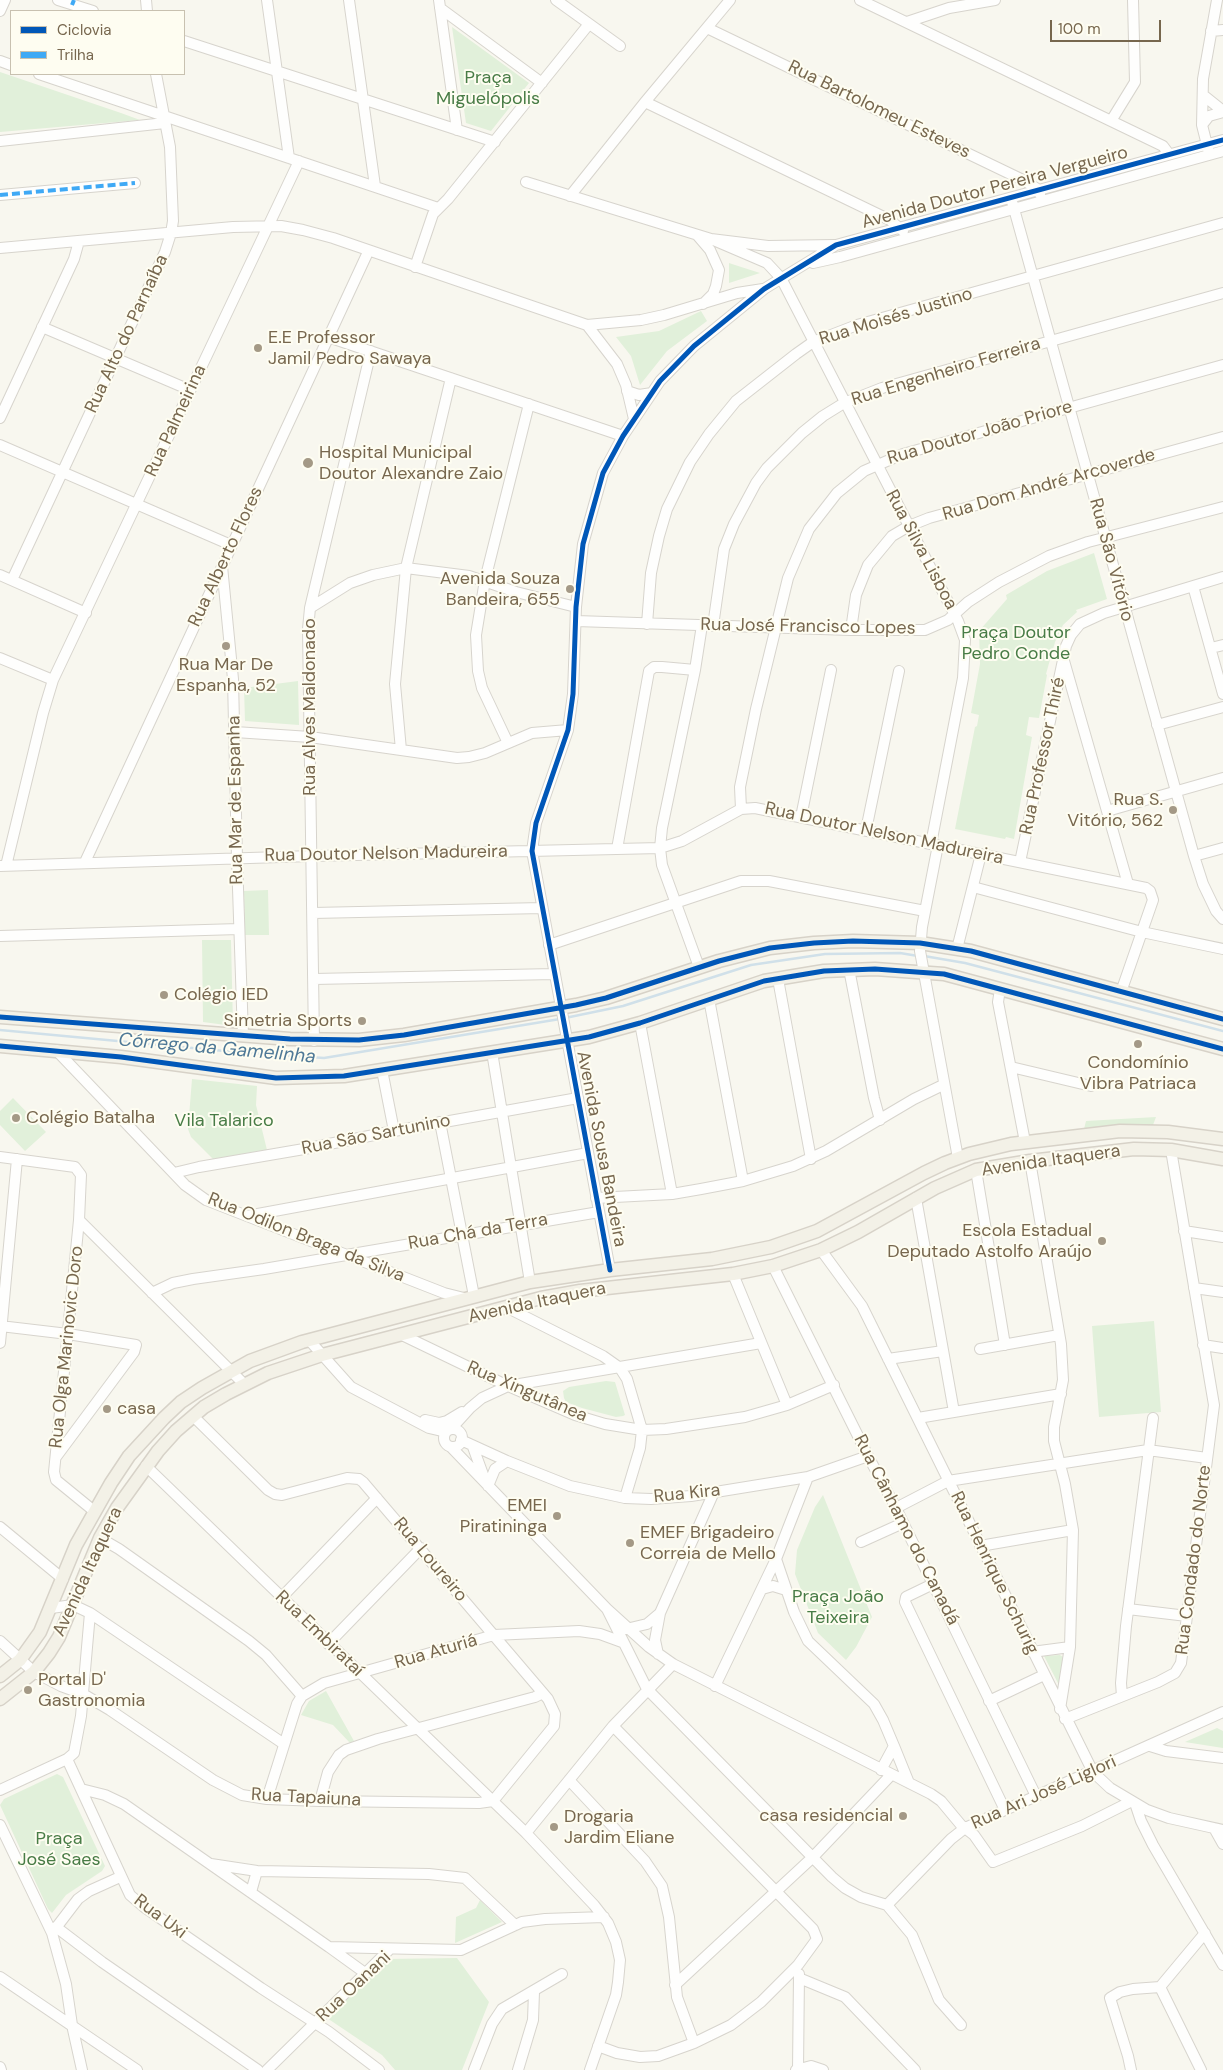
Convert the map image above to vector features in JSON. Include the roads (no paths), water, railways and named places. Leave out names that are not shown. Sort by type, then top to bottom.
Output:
[{"type":"main road","points":[[0,1017],[314,1040],[382,1038],[561,1011],[744,954],[794,945],[853,941],[957,949],[1223,1019]]},
{"type":"main road","points":[[0,1046],[121,1057],[276,1078],[334,1077],[566,1039],[589,1037],[640,1023],[709,999],[778,979],[849,969],[922,969],[1223,1048]]},
{"type":"main road","name":"Avenida Itaquera","points":[[0,1676],[20,1660],[40,1632],[76,1545],[129,1456],[164,1418],[188,1398],[230,1371],[275,1351],[309,1340],[530,1282],[610,1270],[712,1259],[771,1248],[797,1240],[838,1220],[924,1173],[958,1158],[1001,1146],[1089,1134],[1137,1130],[1223,1139]]},
{"type":"main road","name":"Avenida Itaquera","points":[[0,1699],[34,1672],[49,1653],[59,1637],[100,1538],[116,1508],[146,1466],[176,1431],[193,1416],[218,1398],[244,1384],[282,1368],[322,1355],[541,1298],[580,1291],[733,1274],[773,1266],[821,1250],[858,1232],[916,1198],[976,1170],[1110,1151],[1171,1150],[1223,1159]]},
{"type":"main road","points":[[541,1298],[558,1290],[602,1281],[608,1277],[610,1270]]},
{"type":"street","points":[[0,11],[5,0]]},
{"type":"street","points":[[58,0],[90,10]]},
{"type":"street","points":[[268,0],[278,72],[294,160]]},
{"type":"street","points":[[348,0],[375,186]]},
{"type":"street","points":[[556,0],[620,46]]},
{"type":"street","points":[[570,196],[730,0]]},
{"type":"street","points":[[860,0],[1162,146],[1169,154]]},
{"type":"street","points":[[907,22],[949,8],[995,0]]},
{"type":"street","points":[[1111,121],[1135,82],[1133,0]]},
{"type":"street","points":[[1210,155],[1202,125],[1203,74],[1217,0]]},
{"type":"street","points":[[439,4],[457,130]]},
{"type":"street","points":[[439,4],[542,83]]},
{"type":"street","points":[[415,267],[430,219],[495,142],[589,24]]},
{"type":"street","name":"Rua Bartolomeu Esteves","points":[[707,28],[1025,181],[1038,190]]},
{"type":"street","points":[[1211,31],[1223,30]]},
{"type":"street","points":[[185,40],[495,142]]},
{"type":"street","points":[[46,75],[59,77],[164,120],[375,186],[438,208]]},
{"type":"street","name":"Rua Alto do Parnaíba","points":[[12,580],[165,252],[171,233],[173,221],[170,147],[156,75]]},
{"type":"street","points":[[1203,95],[1223,111]]},
{"type":"street","points":[[645,102],[890,220],[902,228],[906,238]]},
{"type":"street","points":[[1202,125],[1209,116],[1223,111]]},
{"type":"street","points":[[0,141],[164,120]]},
{"type":"street","name":"Avenida Doutor Pereira Vergueiro","points":[[807,264],[840,257],[906,238],[1012,203],[1038,190],[1223,140]]},
{"type":"street","name":"Avenida Doutor Pereira Vergueiro","points":[[526,182],[711,239],[768,246],[836,245],[1012,203],[1043,200],[1223,151]]},
{"type":"street","name":"Rua Palmeirina","points":[[3,866],[53,680],[268,226],[294,160]]},
{"type":"street","points":[[0,195],[135,183]]},
{"type":"street","points":[[1038,190],[1043,200]]},
{"type":"street","name":"Rua São Vitório","points":[[1012,203],[1202,884],[1222,917]]},
{"type":"street","name":"Rua Moisés Justino","points":[[647,624],[651,572],[659,536],[667,509],[690,462],[709,434],[736,401],[770,373],[813,342],[857,325],[1223,223]]},
{"type":"street","points":[[0,248],[233,227],[268,226],[304,230],[587,325],[641,320],[737,293],[764,289]]},
{"type":"street","points":[[698,236],[710,250],[719,270],[716,286],[703,304]]},
{"type":"street","name":"Avenida Doutor Pereira Vergueiro","points":[[711,239],[767,263],[781,278],[836,245]]},
{"type":"street","points":[[0,418],[74,259],[79,241]]},
{"type":"street","name":"Rua Alberto Flores","points":[[84,862],[368,252]]},
{"type":"street","name":"Avenida Sousa Bandeira","points":[[610,1270],[532,851],[536,823],[568,730],[573,694],[576,607],[582,553],[589,520],[603,473],[623,436],[652,393],[682,358],[729,316],[781,278]]},
{"type":"street","name":"Rua Silva Lisboa","points":[[781,278],[844,403],[955,614],[965,640],[963,678],[934,845],[920,947],[922,969],[958,1158]]},
{"type":"street","name":"Rua Engenheiro Ferreira","points":[[712,626],[724,548],[734,524],[756,483],[779,455],[823,416],[844,403],[882,388],[1223,293]]},
{"type":"street","points":[[724,298],[732,305],[729,316]]},
{"type":"street","points":[[587,325],[617,364],[627,391],[634,419]]},
{"type":"street","points":[[42,327],[190,390]]},
{"type":"street","points":[[328,337],[623,436]]},
{"type":"street","name":"Rua Alves Maldonado","points":[[314,1040],[308,648],[310,608],[371,351]]},
{"type":"street","name":"Rua Doutor João Priore","points":[[741,809],[740,787],[756,709],[788,578],[809,529],[837,493],[864,471],[876,464],[911,451],[1223,365]]},
{"type":"street","points":[[401,750],[395,676],[406,568],[451,378]]},
{"type":"street","points":[[627,391],[638,395],[652,393]]},
{"type":"street","points":[[508,743],[482,688],[478,671],[476,635],[485,580],[529,404]]},
{"type":"street","name":"Rua Dom André Arcoverde","points":[[851,630],[856,594],[868,565],[892,536],[909,526],[929,518],[1223,437]]},
{"type":"street","points":[[0,445],[231,545]]},
{"type":"street","name":"Rua José Francisco Lopes","points":[[576,621],[851,630],[925,630],[939,625],[978,596],[1024,568],[1050,556],[1105,537],[1223,506]]},
{"type":"street","name":"Rua Mar de Espanha","points":[[221,565],[233,679],[236,858],[243,1036]]},
{"type":"street","points":[[310,608],[350,583],[373,574],[406,568],[452,572],[485,580],[516,592],[576,607]]},
{"type":"street","points":[[0,575],[86,613]]},
{"type":"street","name":"Rua Professor Thiré","points":[[1020,862],[1071,635],[1080,624],[1124,606],[1223,577]]},
{"type":"street","points":[[1193,586],[1223,694]]},
{"type":"street","points":[[699,967],[662,865],[660,848],[662,828],[696,670],[702,625]]},
{"type":"street","points":[[1210,648],[1223,645]]},
{"type":"street","points":[[0,658],[53,680]]},
{"type":"street","points":[[1064,660],[1128,884]]},
{"type":"street","points":[[616,849],[649,671],[654,667],[696,670]]},
{"type":"street","points":[[801,817],[831,670]]},
{"type":"street","points":[[866,830],[899,671]]},
{"type":"street","points":[[1157,726],[1223,707]]},
{"type":"street","points":[[235,732],[310,737],[443,757],[463,758],[484,753],[532,733],[568,730]]},
{"type":"street","points":[[1107,811],[1223,778]]},
{"type":"street","name":"Rua Doutor Nelson Madureira","points":[[3,866],[84,862],[660,848],[682,842],[741,809],[755,808],[1146,888],[1152,895],[1153,900],[1121,992]]},
{"type":"street","points":[[1194,856],[1223,848]]},
{"type":"street","points":[[957,949],[981,854]]},
{"type":"street","points":[[549,945],[729,884],[742,882],[769,881],[925,911]]},
{"type":"street","points":[[973,887],[1142,932],[1223,949]]},
{"type":"street","points":[[313,913],[542,908]]},
{"type":"street","points":[[0,936],[238,929]]},
{"type":"street","points":[[849,969],[880,1120]]},
{"type":"street","points":[[314,979],[554,974]]},
{"type":"street","points":[[778,979],[811,1159]]},
{"type":"street","points":[[1000,989],[998,1002],[1025,1142]]},
{"type":"street","points":[[709,999],[743,1181]]},
{"type":"street","points":[[640,1023],[672,1194]]},
{"type":"street","name":"Rua Odilon Braga da Silva","points":[[56,1050],[174,1173],[195,1193],[206,1200],[444,1293],[468,1297]]},
{"type":"street","points":[[492,1052],[530,1282]]},
{"type":"street","points":[[1011,1067],[1091,1086]]},
{"type":"street","points":[[382,1070],[394,1131]]},
{"type":"street","points":[[596,1198],[672,1194],[743,1181],[811,1159],[943,1084]]},
{"type":"street","name":"Rua São Sartunino","points":[[174,1173],[440,1122],[578,1098]]},
{"type":"street","points":[[440,1122],[462,1235],[468,1297]]},
{"type":"street","name":"Rua Condado do Norte","points":[[1122,1696],[1175,1673],[1181,1663],[1207,1458],[1218,1406],[1203,1345],[1171,1150]]},
{"type":"street","points":[[246,1216],[588,1153]]},
{"type":"street","points":[[0,1157],[17,1159],[0,1343]]},
{"type":"street","name":"Rua Olga Marinovic Doro","points":[[17,1159],[74,1167],[82,1175],[80,1220],[54,1472],[56,1480],[94,1512]]},
{"type":"street","points":[[1030,1161],[1063,1366],[1061,1394],[1054,1427],[1054,1441],[1073,1530],[1070,1647],[1060,1709]]},
{"type":"street","points":[[976,1170],[1005,1345]]},
{"type":"street","points":[[916,1198],[954,1412]]},
{"type":"street","name":"Rua Chá da Terra","points":[[152,1293],[173,1283],[193,1279],[599,1212]]},
{"type":"street","points":[[80,1220],[244,1384]]},
{"type":"street","points":[[1184,1231],[1223,1237]]},
{"type":"street","name":"Rua Henrique Schurig","points":[[821,1250],[862,1306],[1060,1709],[1093,1772],[1110,1788],[1147,1810],[1169,1818],[1218,1829]]},
{"type":"street","name":"Rua Cânhamo do Canadá","points":[[773,1266],[896,1508],[1036,1796]]},
{"type":"street","points":[[733,1274],[787,1405]]},
{"type":"street","points":[[1194,1288],[1223,1292]]},
{"type":"street","points":[[506,1307],[585,1346],[620,1368],[627,1379],[642,1430],[640,1448],[625,1498]]},
{"type":"street","points":[[1,1326],[135,1344],[137,1348],[55,1458]]},
{"type":"street","name":"Rua Xingutânea","points":[[400,1334],[508,1386],[575,1415],[605,1424],[642,1430],[707,1424],[745,1417],[787,1405],[834,1385]]},
{"type":"street","points":[[980,1349],[1059,1335]]},
{"type":"street","points":[[309,1340],[351,1387],[364,1395],[410,1416],[429,1428],[459,1431],[461,1440],[457,1446],[451,1446]]},
{"type":"street","points":[[761,1343],[508,1386],[482,1398],[449,1430],[444,1439],[446,1444],[451,1446],[606,1609],[658,1654],[672,1664],[909,1783],[941,1801],[965,1828],[974,1835],[991,1861],[994,1862],[1082,1826],[1133,1802],[1153,1844],[1205,1933],[1220,1954],[1223,1965]]},
{"type":"street","points":[[1203,1345],[1223,1348]]},
{"type":"street","points":[[888,1359],[943,1351]]},
{"type":"street","points":[[918,1418],[1061,1394]]},
{"type":"street","points":[[410,1416],[439,1423],[447,1421],[470,1408]]},
{"type":"street","name":"Rua Loureiro","points":[[193,1416],[268,1490],[275,1494],[282,1495],[354,1478],[363,1482],[543,1693],[553,1706],[555,1714],[554,1726],[492,1801]]},
{"type":"street","points":[[1065,1719],[1122,1696],[1121,1683],[1128,1609],[1152,1418]]},
{"type":"street","name":"Rua Kira","points":[[461,1440],[473,1447],[570,1486],[625,1498],[651,1499],[714,1492],[808,1477],[868,1456]]},
{"type":"street","points":[[473,1447],[487,1485]]},
{"type":"street","points":[[896,1508],[948,1481],[1148,1450],[1207,1458]]},
{"type":"street","points":[[487,1485],[495,1469],[507,1461]]},
{"type":"street","name":"Rua Embirataí","points":[[146,1466],[280,1598],[526,1834],[604,1917],[613,1933],[620,1960],[616,1995],[590,2070]]},
{"type":"street","points":[[715,1686],[776,1559],[808,1477]]},
{"type":"street","points":[[658,1654],[656,1640],[660,1613],[714,1492]]},
{"type":"street","points":[[280,1598],[378,1498]]},
{"type":"street","points":[[861,1542],[903,1523]]},
{"type":"street","points":[[0,1528],[63,1579]]},
{"type":"street","points":[[980,1546],[1073,1530]]},
{"type":"street","points":[[100,1538],[119,1549],[250,1641],[266,1655],[302,1696],[297,1704],[267,1799]]},
{"type":"street","points":[[328,1644],[421,1548]]},
{"type":"street","points":[[776,1559],[802,1632],[808,1641],[874,1704],[909,1783]]},
{"type":"street","points":[[933,1584],[906,1596],[904,1599],[1005,1810]]},
{"type":"street","points":[[762,1589],[773,1586],[786,1590]]},
{"type":"street","points":[[51,1608],[73,1604],[90,1613],[284,1744]]},
{"type":"street","points":[[606,1609],[630,1659],[648,1689],[845,1888],[872,1902],[887,1905],[912,1935],[939,2000],[961,2025]]},
{"type":"street","points":[[1128,1609],[1187,1616]]},
{"type":"street","points":[[0,1790],[67,1759],[74,1753],[83,1694],[90,1613]]},
{"type":"street","points":[[620,1639],[624,1630],[647,1624],[660,1613]]},
{"type":"street","name":"Rua Aturiá","points":[[302,1696],[324,1683],[494,1635],[579,1631],[620,1639]]},
{"type":"street","name":"Rua Tapaiuna","points":[[0,1641],[34,1672],[61,1686],[83,1694],[229,1790],[242,1795],[267,1799],[320,1801],[459,1803],[492,1801]]},
{"type":"street","points":[[630,1659],[635,1649],[644,1646],[649,1647]]},
{"type":"street","points":[[1032,1652],[1070,1647]]},
{"type":"street","points":[[526,1834],[613,1726],[672,1664]]},
{"type":"street","points":[[989,1701],[1044,1674]]},
{"type":"street","points":[[320,1801],[328,1772],[339,1755],[346,1750],[535,1697],[543,1693]]},
{"type":"street","name":"Rua Ari José Liglori","points":[[887,1905],[951,1839],[965,1828],[1223,1712]]},
{"type":"street","points":[[598,2046],[617,2053],[640,2057],[658,2056],[694,2043],[730,2025],[754,2008],[798,1965],[815,1943],[818,1936],[613,1726]]},
{"type":"street","points":[[881,1770],[894,1746]]},
{"type":"street","points":[[1150,1746],[1166,1751],[1223,1758]]},
{"type":"street","name":"Rua Uxi","points":[[67,1759],[120,1877],[130,1895],[144,1907],[315,2023],[379,2070]]},
{"type":"street","points":[[675,1985],[813,1857],[891,1775]]},
{"type":"street","points":[[569,1780],[646,1861],[662,1886],[668,1917],[675,1985],[681,2011],[694,2043]]},
{"type":"street","points":[[459,1803],[470,1796],[473,1782]]},
{"type":"street","points":[[80,1789],[105,1795],[124,1804],[364,1973]]},
{"type":"street","points":[[0,1825],[54,1930],[82,2070]]},
{"type":"street","points":[[1218,1829],[1223,1844]]},
{"type":"street","points":[[208,1863],[257,1870],[429,1874],[464,1878],[515,1925]]},
{"type":"street","points":[[251,1892],[257,1870]]},
{"type":"street","points":[[54,1930],[78,1899],[89,1891],[120,1877]]},
{"type":"street","name":"Rua Oanani","points":[[267,2070],[390,1949],[461,1950],[515,1925],[532,1920],[604,1917]]},
{"type":"street","points":[[54,1930],[258,2070]]},
{"type":"street","points":[[1131,2070],[1110,1998],[1120,1992],[1133,1989],[1160,1987],[1205,1933]]},
{"type":"street","points":[[328,1947],[390,1949]]},
{"type":"street","points":[[798,1965],[797,2070],[811,2066],[823,2070]]},
{"type":"street","points":[[474,2070],[492,2024],[502,2009],[510,2002],[534,1992],[562,1974]]},
{"type":"street","points":[[0,1977],[137,2070]]},
{"type":"street","points":[[799,1978],[845,1997],[915,2070]]},
{"type":"street","points":[[1160,1987],[1201,2070]]},
{"type":"street","points":[[518,2070],[533,2020],[534,1992]]},
{"type":"waterway","name":"Córrego da Gamelinha","points":[[565,1018],[623,1006],[751,965],[825,954],[900,953],[918,956]]},
{"type":"waterway","name":"Córrego da Gamelinha","points":[[924,956],[965,963],[1223,1031]]},
{"type":"waterway","name":"Córrego da Gamelinha","points":[[0,1030],[235,1052],[324,1058],[560,1019]]},
{"type":"place","name":"E.E Professor Jamil Pedro Sawaya","points":[[258,348]]},
{"type":"place","name":"Hospital Municipal Doutor Alexandre Zaio","points":[[308,463]]},
{"type":"place","name":"Avenida Souza Bandeira, 655","points":[[570,589]]},
{"type":"place","name":"Rua Mar De Espanha, 52","points":[[226,646]]},
{"type":"place","name":"Rua S. Vitório, 562","points":[[1173,810]]},
{"type":"place","name":"Colégio IED","points":[[164,995]]},
{"type":"place","name":"Simetria Sports","points":[[362,1021]]},
{"type":"place","name":"Condomínio Vibra Patriaca","points":[[1138,1044]]},
{"type":"place","name":"Colégio Batalha","points":[[16,1118]]},
{"type":"place","name":"Escola Estadual Deputado Astolfo Araújo","points":[[1102,1241]]},
{"type":"place","name":"casa","points":[[107,1409]]},
{"type":"place","name":"EMEI Piratininga","points":[[557,1516]]},
{"type":"place","name":"EMEF Brigadeiro Correia de Mello","points":[[630,1543]]},
{"type":"place","name":"Portal D' Gastronomia","points":[[28,1690]]},
{"type":"place","name":"casa residencial","points":[[903,1816]]},
{"type":"place","name":"Drogaria Jardim Eliane","points":[[554,1827]]},
{"type":"park label","name":"Praça Miguelópolis","points":[[488,88]]},
{"type":"park label","name":"Praça Doutor Pedro Conde","points":[[1016,643]]},
{"type":"park label","name":"Vila Talarico","points":[[224,1121]]},
{"type":"park label","name":"Praça João Teixeira","points":[[838,1607]]},
{"type":"park label","name":"Praça José Saes","points":[[59,1849]]}]
